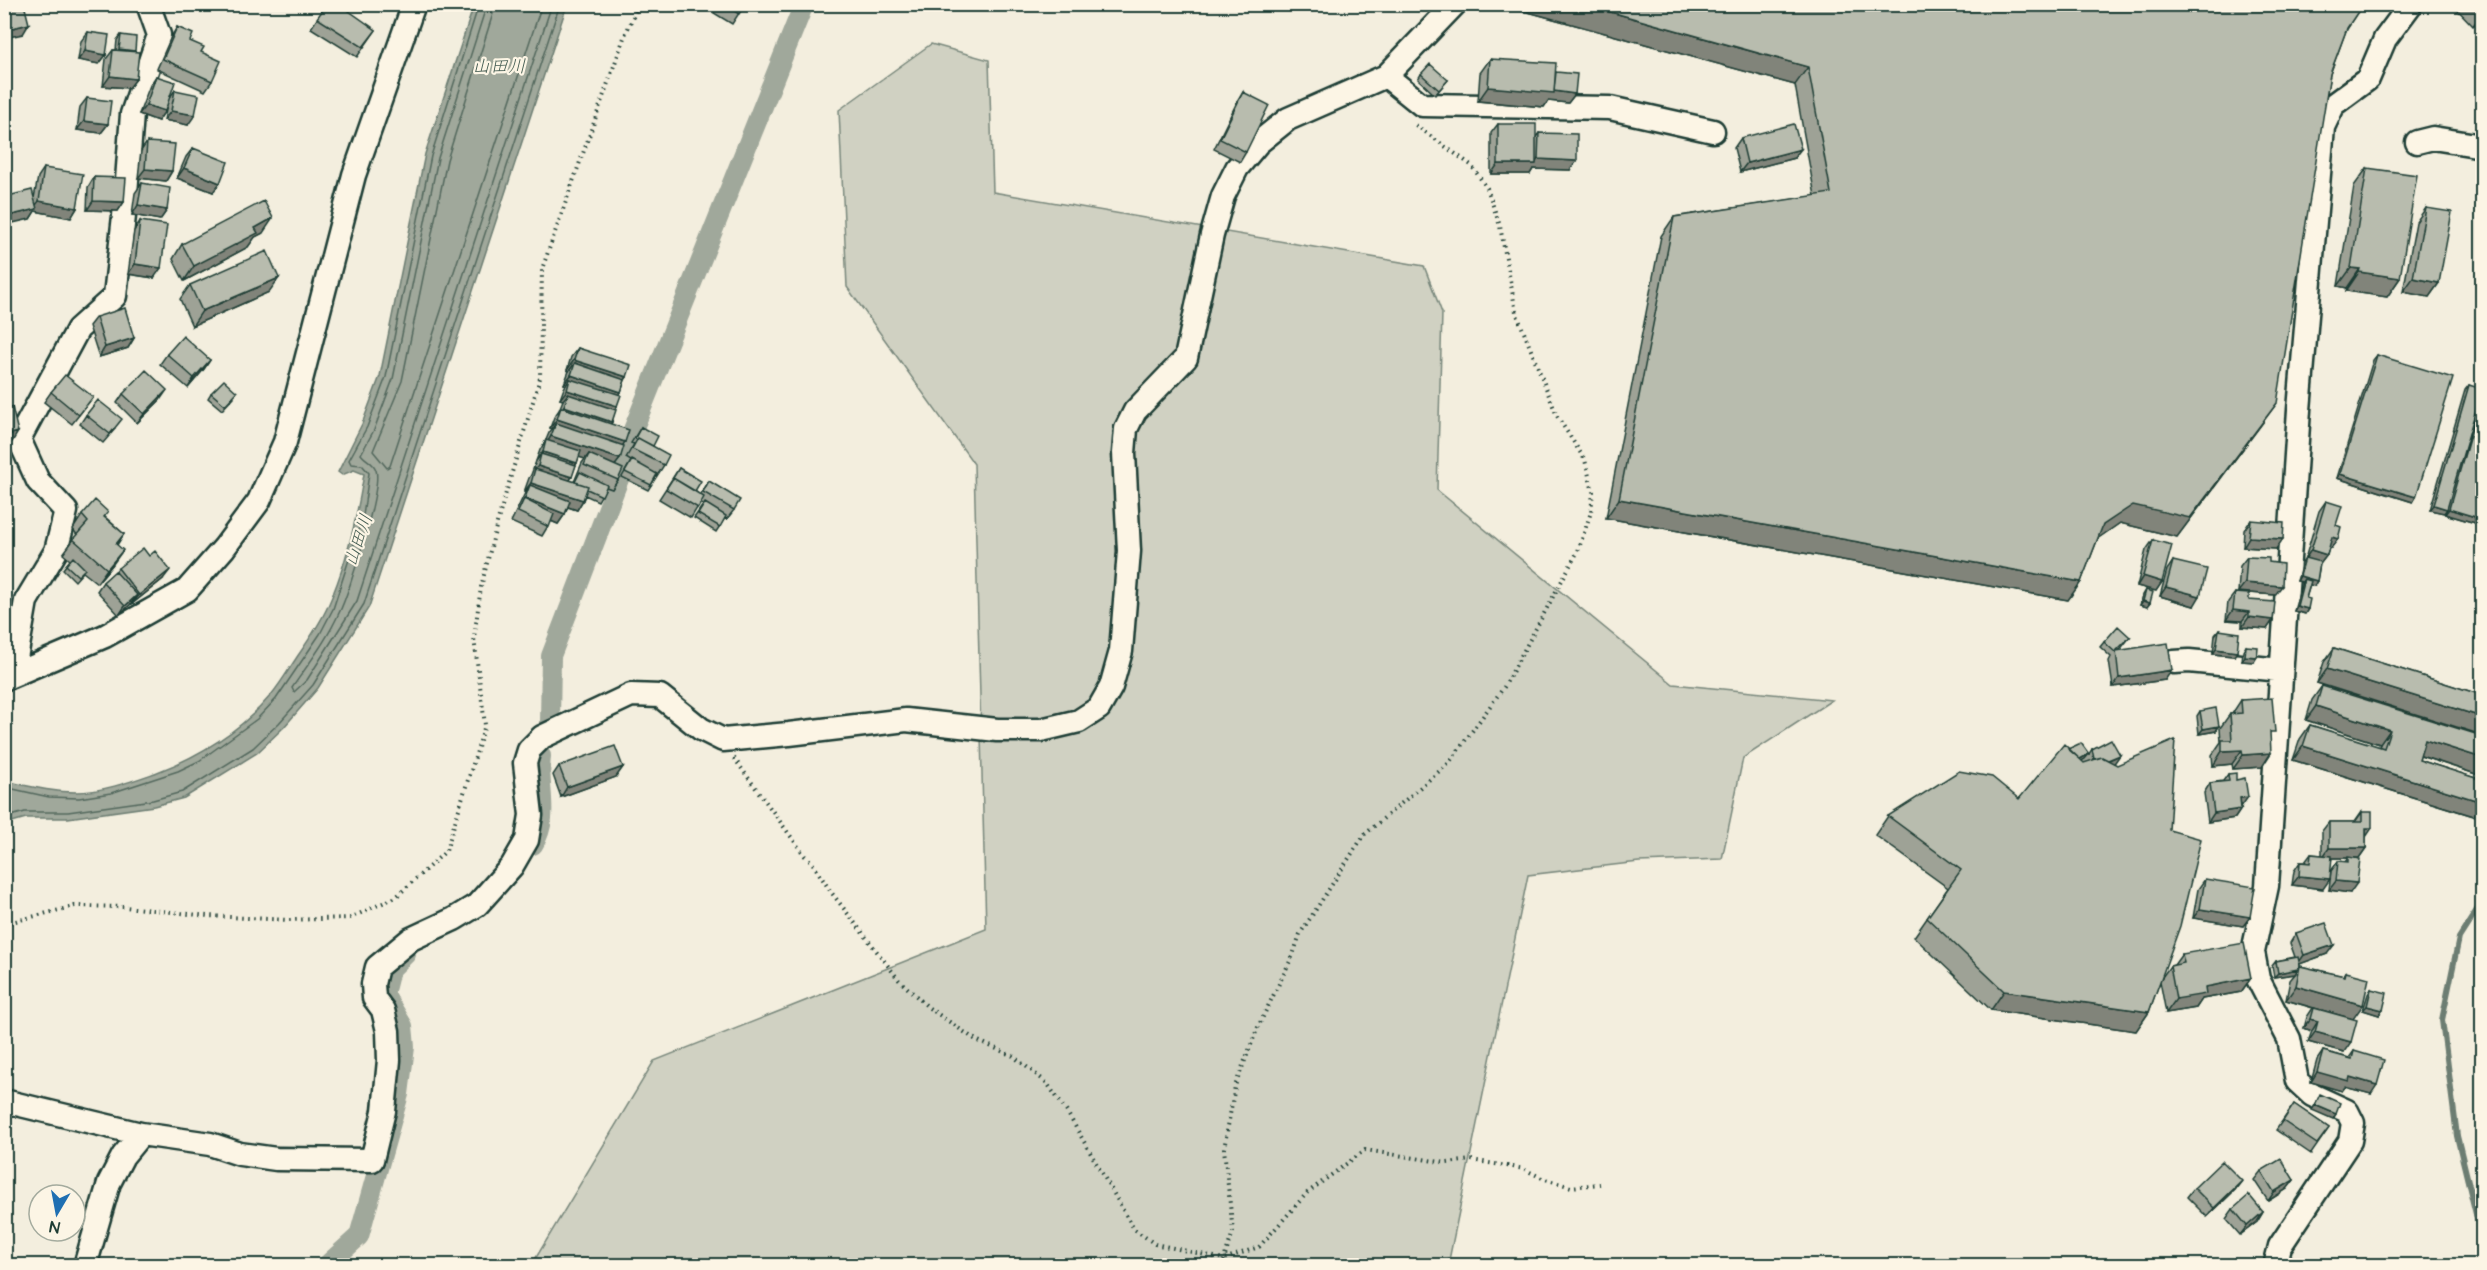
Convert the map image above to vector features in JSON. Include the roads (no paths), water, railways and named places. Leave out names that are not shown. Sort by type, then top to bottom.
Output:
[{"type":"street","points":[[9,677],[26,601],[56,551],[66,511],[38,481],[18,439],[78,329],[115,296],[126,207],[132,114],[159,35],[148,4]]},
{"type":"street","points":[[9,677],[105,636],[187,590],[224,548],[259,501],[285,442],[354,176],[414,4]]},
{"type":"street","points":[[4,1101],[141,1134],[210,1144],[240,1154],[276,1159],[372,1160],[384,1111],[389,1060],[388,1031],[383,1010],[374,998],[373,984],[377,967],[411,939],[454,919],[477,905],[512,866],[527,840],[531,815],[525,763],[529,750],[542,737],[631,695],[660,696],[701,729],[723,740],[906,720],[997,730],[1041,730],[1079,721],[1099,708],[1111,687],[1121,651],[1129,551],[1124,453],[1126,429],[1135,411],[1186,358],[1212,235],[1223,196],[1237,168],[1258,143],[1288,119],[1386,76],[1455,4]]},
{"type":"street","points":[[2275,1266],[2280,1246],[2350,1142],[2353,1123],[2347,1111],[2312,1095],[2297,1081],[2289,1039],[2259,979],[2253,952],[2267,886],[2300,398],[2323,127],[2334,104],[2368,79],[2385,39],[2411,4]]},
{"type":"street","points":[[1386,76],[1422,105],[1610,108],[1713,131]]},
{"type":"street","points":[[2417,142],[2433,138],[2482,146]]},
{"type":"street","points":[[2174,662],[2189,661],[2281,670]]},
{"type":"street","points":[[85,1266],[109,1183],[123,1156],[141,1134]]},
{"type":"water","name":"山田川","points":[[474,5],[567,5],[369,607],[318,688],[284,727],[257,753],[184,798],[154,806],[68,818],[26,818],[5,824],[5,781],[58,791],[96,790],[117,786],[155,773],[203,751],[233,731],[259,708],[285,676],[314,632],[328,606],[345,558],[364,474],[354,470],[342,475],[338,472],[362,424],[380,376],[425,154]]},
{"type":"waterway","points":[[550,723],[551,656],[619,479],[621,462],[633,430],[804,4]]},
{"type":"waterway","points":[[533,845],[538,834],[542,813],[541,756]]},
{"type":"waterway","points":[[2482,902],[2459,938],[2442,1020],[2457,1136],[2482,1239]]},
{"type":"waterway","points":[[326,1266],[359,1236],[399,1094],[405,1047],[403,1026],[384,994],[390,970],[406,954]]}]
